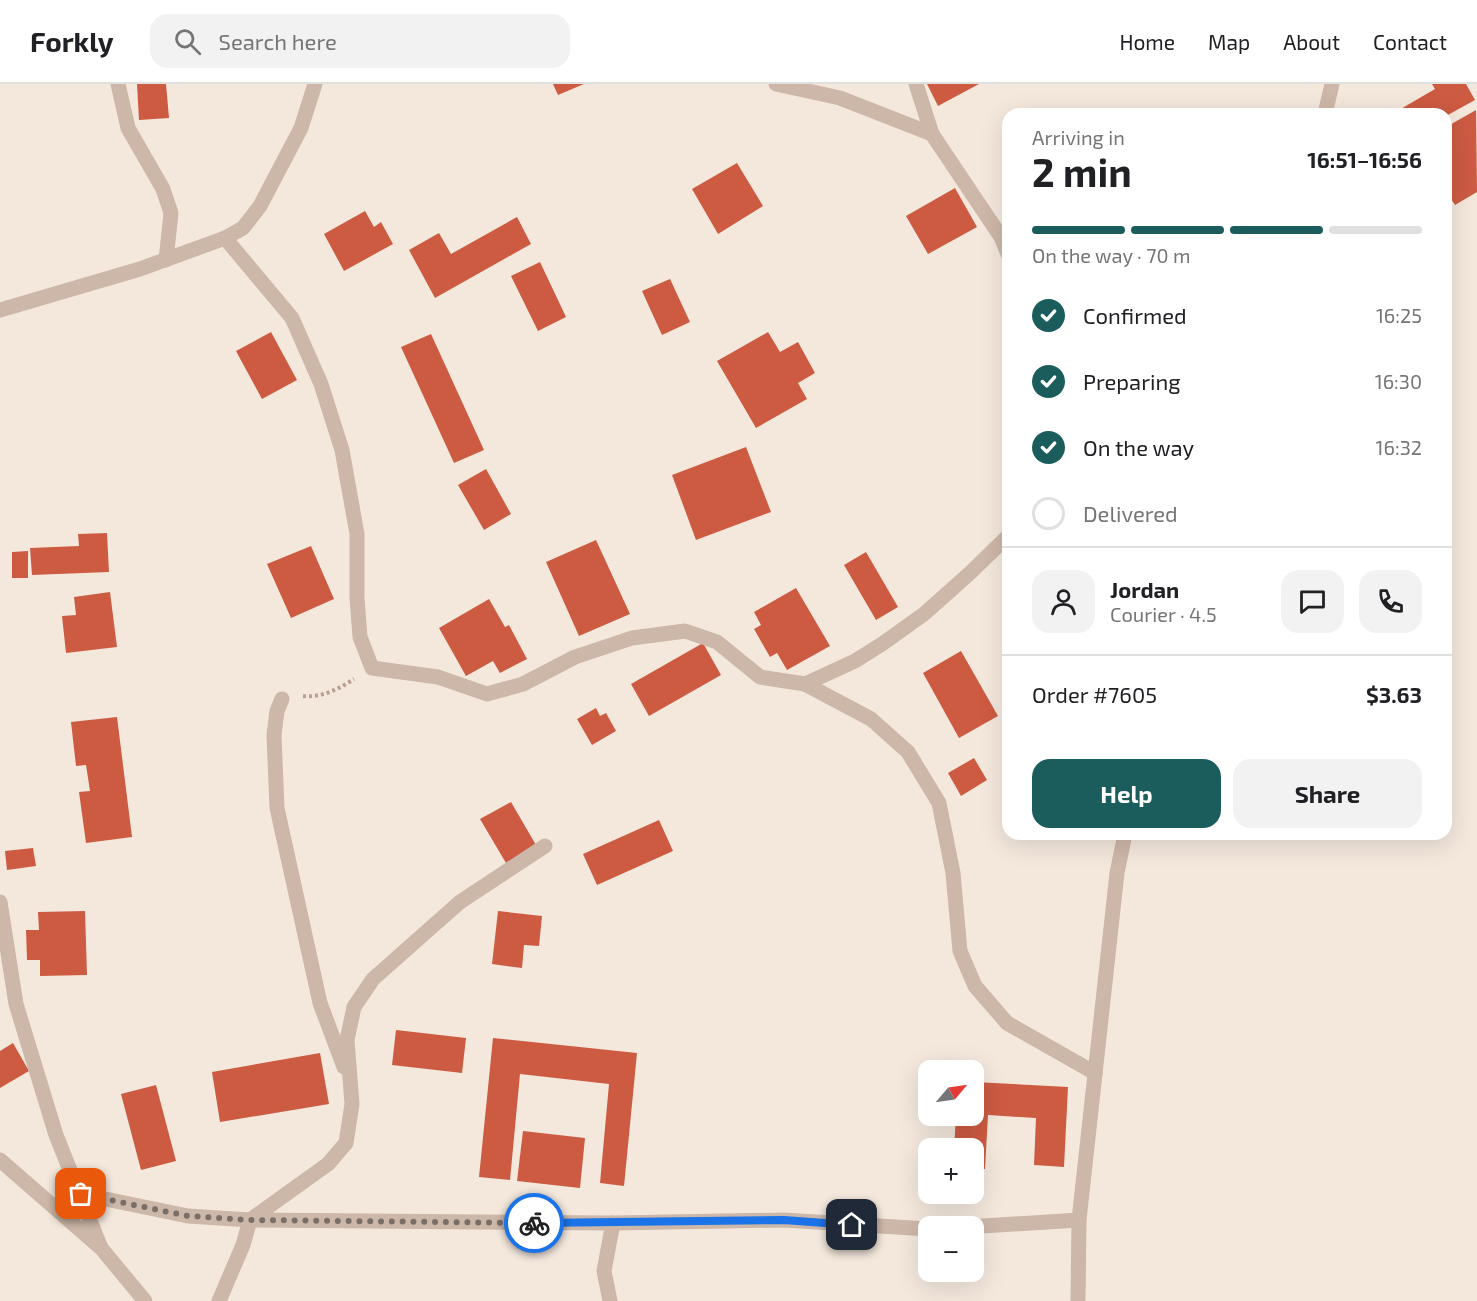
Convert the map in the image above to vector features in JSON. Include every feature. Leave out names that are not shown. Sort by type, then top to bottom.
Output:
[{"type":"street","points":[[118,84],[128,128],[163,189],[171,213],[166,260]]},
{"type":"street","points":[[0,310],[166,260],[225,238],[243,228],[261,206],[301,129],[315,84]]},
{"type":"street","points":[[776,84],[840,98],[932,134]]},
{"type":"street","points":[[916,84],[932,134],[1002,239]]},
{"type":"street","points":[[1326,108],[1332,84]]},
{"type":"street","points":[[225,238],[292,318],[321,384],[342,450],[357,534],[357,598],[360,637],[372,668],[438,677],[487,694],[523,684],[575,657],[632,638],[685,631],[717,642],[760,677],[805,684],[871,719],[908,752],[939,803],[953,873],[960,951],[975,986],[1007,1023],[1095,1073]]},
{"type":"street","points":[[805,684],[855,661],[924,614],[1002,542]]},
{"type":"street","points":[[282,699],[276,711],[274,735],[277,808],[320,1003],[350,1082]]},
{"type":"street","points":[[1078,1301],[1079,1220],[1117,873],[1124,840]]},
{"type":"street","points":[[219,1301],[243,1245],[250,1220],[328,1164],[346,1143],[352,1104],[347,1040],[354,1007],[374,979],[460,902],[545,846]]},
{"type":"street","points":[[0,902],[16,1004],[56,1135],[102,1248]]},
{"type":"street","points":[[0,1160],[102,1248],[145,1301]]},
{"type":"street","points":[[81,1194],[188,1216],[250,1220],[613,1223],[784,1220],[918,1228]]},
{"type":"street","points":[[984,1226],[1079,1220]]},
{"type":"street","points":[[610,1301],[604,1270],[613,1223]]},
{"type":"path","points":[[282,699],[295,695],[314,697],[325,694],[372,668]]},
{"type":"building","points":[[137,84],[166,84],[169,118],[139,120]]},
{"type":"building","points":[[553,84],[584,84],[558,95]]},
{"type":"building","points":[[927,84],[979,84],[938,106]]},
{"type":"building","points":[[1432,84],[1466,84],[1475,100],[1452,113],[1452,108],[1402,108],[1435,89]]},
{"type":"building","points":[[1476,110],[1477,192],[1455,205],[1452,200],[1452,124]]},
{"type":"building","points":[[737,163],[763,206],[718,234],[692,189]]},
{"type":"building","points":[[955,188],[977,227],[928,254],[906,216]]},
{"type":"building","points":[[365,211],[374,227],[381,222],[393,244],[344,271],[324,234]]},
{"type":"building","points":[[517,217],[531,244],[435,298],[409,250],[439,233],[451,254]]},
{"type":"building","points":[[540,262],[566,317],[538,331],[511,276]]},
{"type":"building","points":[[670,279],[690,322],[662,335],[642,291]]},
{"type":"building","points":[[271,332],[297,380],[262,399],[236,351]]},
{"type":"building","points":[[768,332],[780,352],[798,342],[815,373],[798,383],[807,399],[756,428],[717,361]]},
{"type":"building","points":[[431,334],[484,450],[454,463],[401,347]]},
{"type":"building","points":[[746,447],[771,512],[696,540],[672,475]]},
{"type":"building","points":[[486,469],[511,514],[484,530],[458,485]]},
{"type":"building","points":[[107,533],[109,572],[32,575],[30,548],[79,546],[78,534]]},
{"type":"building","points":[[596,540],[630,614],[579,636],[546,562]]},
{"type":"building","points":[[311,546],[334,599],[291,618],[267,564]]},
{"type":"building","points":[[28,551],[28,578],[12,578],[12,552]]},
{"type":"building","points":[[866,552],[898,607],[876,620],[844,565]]},
{"type":"building","points":[[796,588],[830,646],[787,670],[777,653],[770,657],[754,629],[761,625],[754,612]]},
{"type":"building","points":[[110,592],[117,647],[66,653],[62,616],[76,615],[74,597]]},
{"type":"building","points":[[489,599],[505,627],[509,625],[527,659],[500,673],[493,661],[466,676],[439,628]]},
{"type":"building","points":[[703,643],[721,675],[649,716],[631,684]]},
{"type":"building","points":[[961,651],[998,716],[959,738],[923,673]]},
{"type":"building","points":[[596,708],[600,716],[606,713],[616,731],[592,745],[577,719]]},
{"type":"building","points":[[117,717],[132,837],[86,843],[79,792],[90,791],[86,765],[76,766],[71,722]]},
{"type":"building","points":[[974,758],[987,780],[961,796],[948,773]]},
{"type":"building","points":[[511,802],[536,845],[506,863],[480,819]]},
{"type":"building","points":[[659,820],[673,851],[597,885],[583,854]]},
{"type":"building","points":[[33,848],[36,866],[7,870],[5,851]]},
{"type":"building","points":[[85,911],[87,975],[40,976],[40,960],[27,960],[26,930],[39,930],[38,912]]},
{"type":"building","points":[[498,911],[542,916],[539,946],[524,945],[522,968],[492,964]]},
{"type":"building","points":[[396,1030],[466,1038],[462,1073],[392,1065]]},
{"type":"building","points":[[493,1038],[637,1053],[624,1186],[600,1183],[609,1084],[520,1074],[510,1180],[479,1177]]},
{"type":"building","points":[[13,1043],[29,1071],[0,1088],[0,1051]]},
{"type":"building","points":[[320,1053],[329,1104],[220,1122],[212,1072]]},
{"type":"building","points":[[984,1083],[1068,1087],[1064,1167],[1034,1165],[1036,1118],[988,1115],[985,1169],[984,1138],[955,1138],[955,1126],[984,1126]]},
{"type":"building","points":[[156,1085],[176,1161],[141,1170],[121,1094]]},
{"type":"building","points":[[523,1131],[585,1138],[580,1188],[517,1181]]},
{"type":"way so far","points":[[81,1194],[188,1216],[250,1220],[534,1223]]},
{"type":"route","points":[[534,1223],[784,1220],[852,1225]]}]
